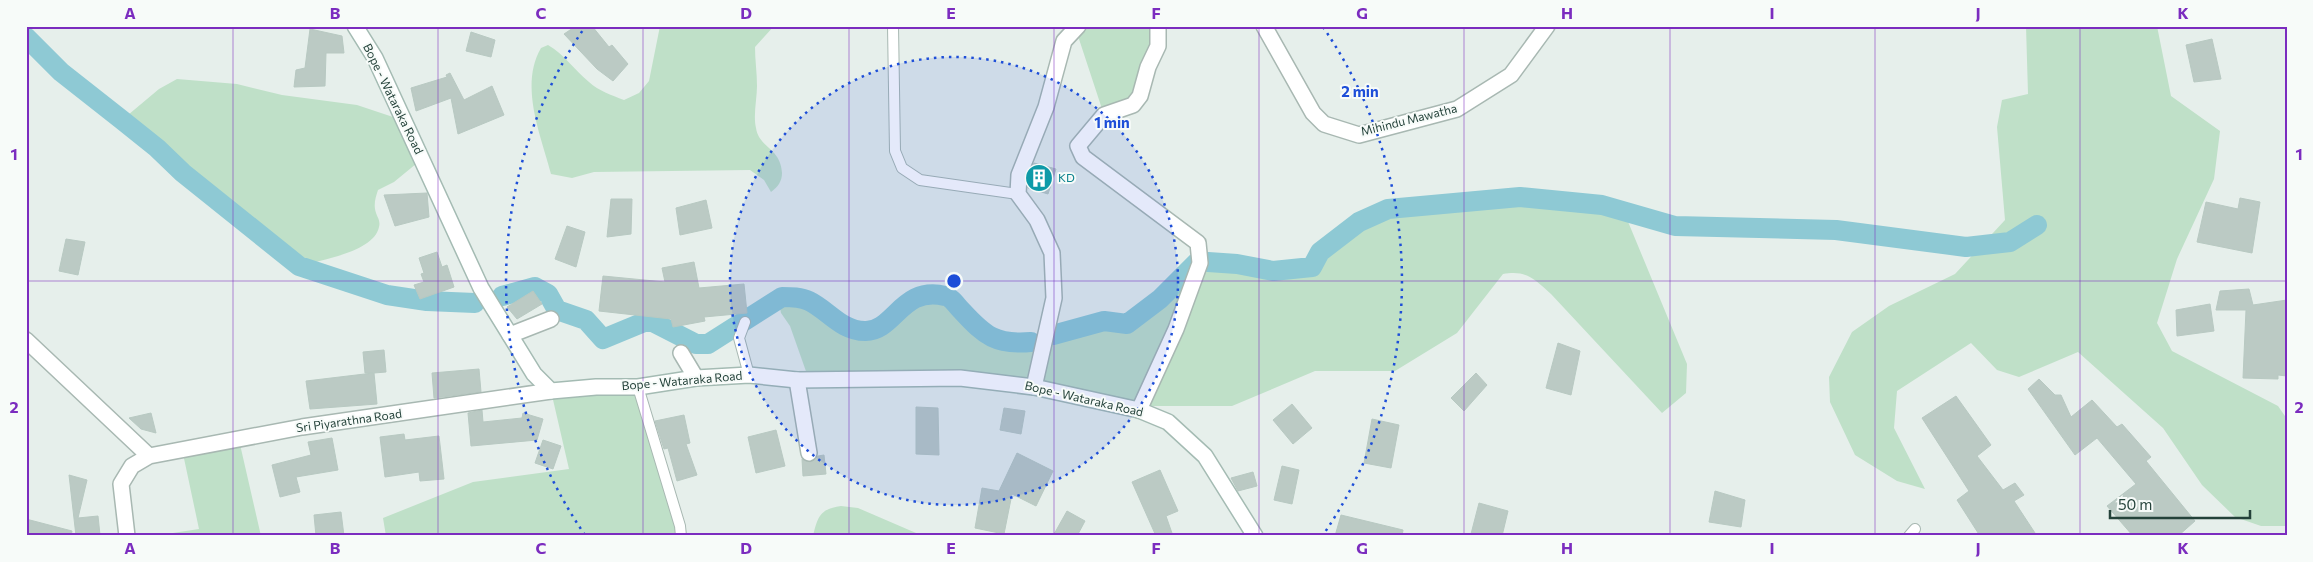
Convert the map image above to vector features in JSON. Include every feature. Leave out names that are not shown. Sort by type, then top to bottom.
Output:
[{"type":"street","name":"Bope - Wataraka Road","points":[[355,26],[382,74],[481,288],[534,374],[551,391],[596,387],[638,387],[696,378],[749,375],[797,380],[960,378],[1034,387],[1138,410],[1168,422],[1205,456],[1256,536]]},
{"type":"street","points":[[1034,387],[1054,298],[1052,253],[1037,220],[1018,194],[1018,175],[1046,107],[1064,41],[1078,26]]},
{"type":"street","points":[[1138,410],[1176,329],[1200,263],[1198,243],[1084,156],[1078,146],[1104,114],[1133,105],[1140,96],[1148,67],[1158,46],[1158,26]]},
{"type":"street","name":"Mihindu Mawatha","points":[[1264,26],[1313,113],[1324,124],[1359,135],[1457,110],[1512,75],[1547,26]]},
{"type":"street","points":[[510,335],[550,319]]},
{"type":"street","points":[[26,340],[149,456]]},
{"type":"street","points":[[682,353],[696,378]]},
{"type":"street","points":[[797,380],[809,453]]},
{"type":"street","name":"Sri Piyarathna Road","points":[[126,536],[121,484],[132,466],[149,456],[302,427],[551,391]]},
{"type":"lane","points":[[893,26],[895,151],[902,168],[920,180],[1018,194]]},
{"type":"lane","points":[[745,322],[739,338],[749,375]]},
{"type":"lane","points":[[638,387],[680,526],[681,536]]},
{"type":"green space","points":[[660,26],[774,26],[755,47],[757,86],[756,128],[761,140],[778,158],[782,173],[779,184],[771,192],[764,180],[750,170],[594,172],[572,178],[551,174],[534,111],[532,94],[532,78],[541,48],[548,45],[593,85],[624,100],[639,93],[649,81]]},
{"type":"green space","points":[[1072,26],[1158,26],[1140,96],[1104,115],[1078,36]]},
{"type":"green space","points":[[2026,26],[2157,26],[2171,96],[2220,131],[2214,179],[2177,259],[2157,323],[2172,351],[2278,406],[2287,419],[2287,526],[2261,526],[2235,517],[2202,485],[2163,428],[2078,352],[2019,377],[1997,370],[1971,343],[1897,391],[1894,428],[1925,489],[1897,481],[1855,455],[1830,402],[1829,377],[1852,332],[1889,306],[1955,274],[2005,220],[1997,127],[2002,100],[2028,94]]},
{"type":"green space","points":[[177,79],[237,84],[282,95],[357,105],[405,121],[422,159],[394,182],[378,190],[375,206],[379,227],[375,236],[367,243],[345,254],[299,266],[183,173],[157,148],[122,120],[159,89]]},
{"type":"green space","points":[[1520,197],[1602,205],[1624,212],[1687,364],[1686,393],[1662,413],[1551,294],[1535,280],[1518,273],[1503,274],[1457,333],[1395,371],[1315,371],[1232,406],[1139,406],[1048,384],[808,377],[790,326],[781,313],[778,298],[789,297],[808,301],[831,318],[866,332],[880,326],[914,298],[929,294],[947,296],[971,320],[994,339],[1009,344],[1027,342],[1067,324],[1104,321],[1127,324],[1160,299],[1197,261],[1237,264],[1273,271],[1311,267],[1320,252],[1359,222],[1388,209]]},
{"type":"green space","points":[[638,387],[681,536],[386,536],[383,518],[473,482],[569,469],[551,391]]},
{"type":"green space","points":[[239,440],[261,536],[153,536],[199,529],[182,449]]},
{"type":"green space","points":[[841,506],[858,508],[923,536],[813,536],[821,515],[828,509]]},
{"type":"building","points":[[576,26],[592,26],[609,47],[612,45],[628,64],[613,81],[597,69],[564,34]]},
{"type":"building","points":[[310,29],[342,36],[344,53],[326,53],[325,86],[294,87],[296,70],[305,68]]},
{"type":"building","points":[[471,32],[495,40],[491,57],[466,51]]},
{"type":"building","points":[[2212,39],[2221,79],[2194,82],[2186,45]]},
{"type":"building","points":[[450,73],[464,100],[492,86],[504,115],[458,134],[451,98],[416,111],[411,88],[447,77],[446,75]]},
{"type":"building","name":"KD","points":[[1034,163],[1056,169],[1048,194],[1028,188],[1028,177]]},
{"type":"building","points":[[427,193],[429,217],[395,226],[384,195]]},
{"type":"building","points":[[2240,198],[2260,202],[2252,253],[2197,242],[2206,202],[2238,209]]},
{"type":"building","points":[[611,199],[632,199],[631,234],[607,237]]},
{"type":"building","points":[[706,200],[712,228],[680,235],[676,208]]},
{"type":"building","points":[[567,226],[585,232],[576,267],[555,259]]},
{"type":"building","points":[[66,239],[85,242],[78,275],[59,271]]},
{"type":"building","points":[[437,252],[442,267],[447,265],[454,287],[420,299],[414,285],[424,282],[421,274],[424,273],[419,258]]},
{"type":"building","points":[[694,262],[699,288],[744,284],[747,313],[704,317],[705,321],[673,327],[671,319],[599,311],[603,276],[665,282],[662,268]]},
{"type":"building","points":[[2249,289],[2253,305],[2287,300],[2287,376],[2278,375],[2278,379],[2243,378],[2246,310],[2216,310],[2220,291]]},
{"type":"building","points":[[533,291],[542,304],[517,319],[507,307]]},
{"type":"building","points":[[2210,304],[2214,331],[2177,336],[2176,310]]},
{"type":"building","points":[[1558,343],[1580,351],[1571,395],[1546,388]]},
{"type":"building","points":[[384,350],[386,372],[374,373],[377,404],[310,409],[306,381],[373,373],[365,373],[363,352]]},
{"type":"building","points":[[479,369],[481,392],[434,398],[432,373]]},
{"type":"building","points":[[1476,373],[1487,385],[1464,411],[1451,398]]},
{"type":"building","points":[[2039,379],[2055,395],[2061,395],[2071,417],[2092,400],[2117,427],[2122,424],[2151,457],[2146,461],[2195,521],[2178,536],[2133,536],[2107,506],[2136,484],[2097,438],[2075,455],[2028,389]]},
{"type":"building","points":[[1956,396],[1991,445],[1977,456],[2003,490],[2015,483],[2024,495],[2014,501],[2037,536],[1980,536],[1957,500],[1969,491],[1922,418]]},
{"type":"building","points":[[1292,404],[1312,428],[1293,444],[1273,420]]},
{"type":"building","points":[[916,407],[938,408],[939,455],[916,454]]},
{"type":"building","points":[[1004,408],[1025,411],[1021,434],[1000,430]]},
{"type":"building","points":[[482,410],[483,422],[522,418],[523,413],[543,419],[537,440],[471,446],[468,413]]},
{"type":"building","points":[[151,413],[156,433],[141,429],[129,418]]},
{"type":"building","points":[[684,415],[690,443],[686,444],[697,475],[677,481],[668,448],[664,449],[655,421]]},
{"type":"building","points":[[1372,419],[1399,425],[1391,468],[1364,463]]},
{"type":"building","points":[[776,430],[785,466],[756,473],[748,437]]},
{"type":"building","points":[[404,434],[405,440],[439,436],[444,479],[420,481],[419,472],[385,477],[380,437]]},
{"type":"building","points":[[332,438],[338,470],[296,477],[300,492],[280,497],[272,465],[311,455],[308,442]]},
{"type":"building","points":[[543,440],[561,446],[553,469],[535,463]]},
{"type":"building","points":[[1017,453],[1053,471],[1036,506],[1012,494],[1004,534],[975,528],[982,488],[999,491]]},
{"type":"building","points":[[824,455],[826,474],[803,476],[802,459],[810,462],[818,456]]},
{"type":"building","points":[[1282,466],[1299,470],[1292,504],[1274,500]]},
{"type":"building","points":[[1160,470],[1178,511],[1166,516],[1173,536],[1156,536],[1132,482]]},
{"type":"building","points":[[1253,472],[1257,486],[1238,491],[1231,478]]},
{"type":"building","points":[[69,475],[87,480],[78,518],[98,516],[100,535],[76,536]]},
{"type":"building","points":[[1715,491],[1745,500],[1741,527],[1709,522]]},
{"type":"building","points":[[1479,503],[1508,511],[1502,536],[1471,534]]},
{"type":"building","points":[[1067,511],[1085,521],[1077,536],[1053,536]]},
{"type":"building","points":[[341,512],[344,536],[316,536],[314,515]]},
{"type":"building","points":[[1341,515],[1403,530],[1402,536],[1335,536]]},
{"type":"building","points":[[26,519],[72,531],[71,536],[26,536]]},
{"type":"waterway","points":[[26,37],[61,72],[157,148],[183,173],[299,266],[387,295],[427,301],[475,303]]},
{"type":"waterway","points":[[1208,262],[1237,264],[1273,271],[1312,267],[1320,252],[1359,222],[1388,209],[1520,197],[1602,205],[1675,226],[1836,230],[1966,247],[2010,242],[2037,225]]},
{"type":"waterway","points":[[1053,335],[1104,321],[1127,324],[1160,299],[1196,263]]},
{"type":"waterway","points":[[502,296],[535,287],[548,294],[557,310],[586,320],[603,339],[649,320],[696,344],[708,344],[782,297],[796,297],[806,300],[849,328],[865,331],[875,329],[884,324],[908,303],[918,297],[930,294],[949,298],[970,320],[992,337],[1009,342],[1031,342]]},
{"type":"place","name":"KD","points":[[1039,178]]}]
